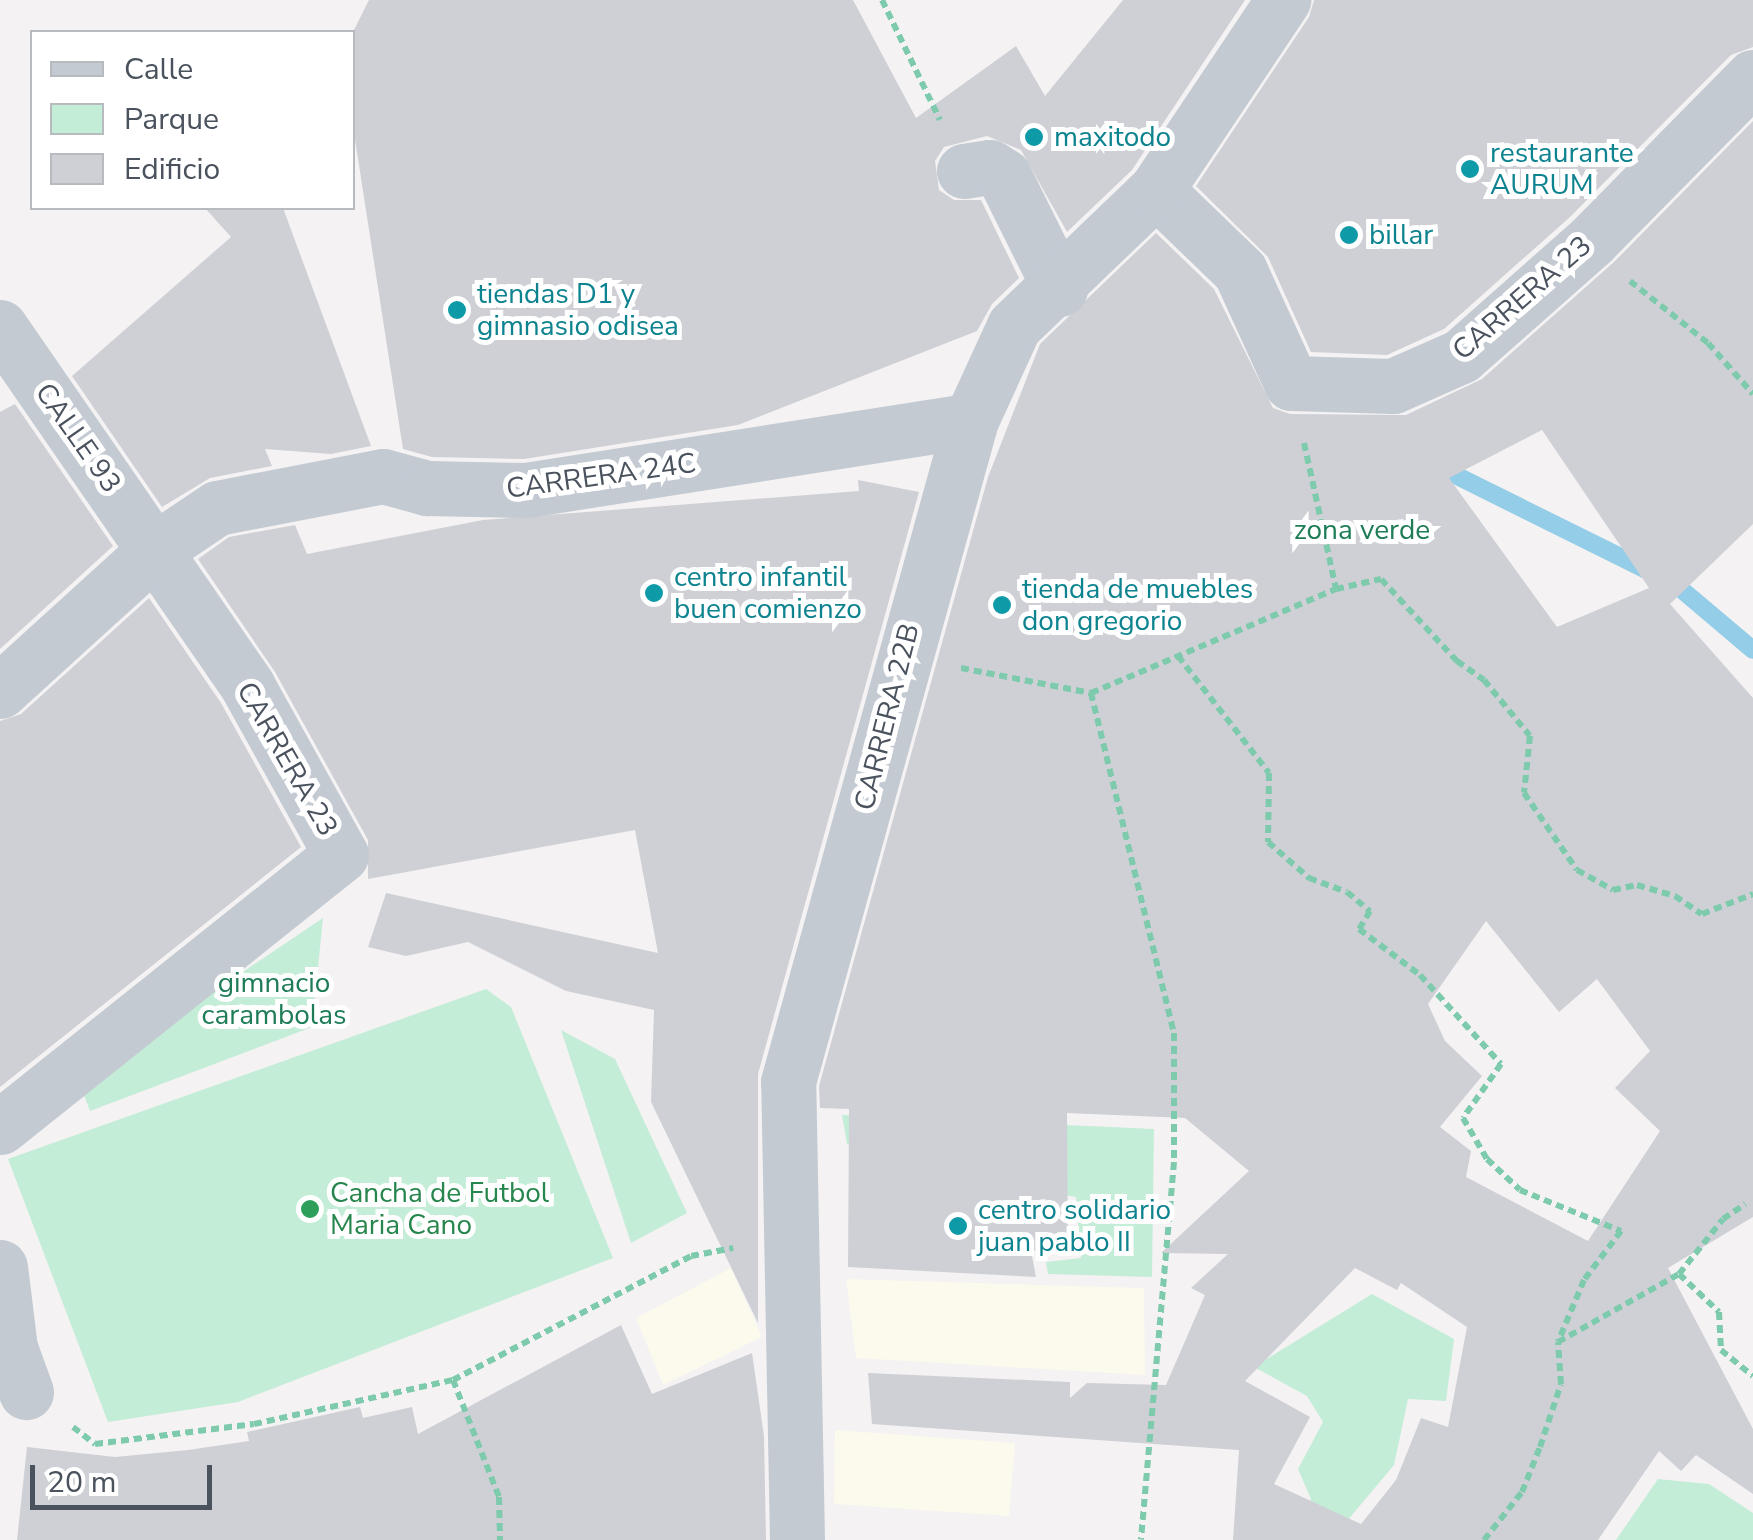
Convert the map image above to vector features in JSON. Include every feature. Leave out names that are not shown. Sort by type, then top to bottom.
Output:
[{"type":"street","name":"CARRERA 22B","points":[[797,1540],[788,1238],[788,1082],[901,656],[971,420],[1014,326],[1060,289],[1156,190],[1283,0]]},
{"type":"street","name":"CARRERA 23","points":[[1291,383],[1394,386],[1461,356],[1592,240],[1753,78]]},
{"type":"street","points":[[964,171],[990,167],[1004,176],[1060,289]]},
{"type":"street","points":[[1156,190],[1240,271],[1291,383]]},
{"type":"street","name":"CALLE 93","points":[[0,327],[156,550]]},
{"type":"street","name":"CARRERA 24C","points":[[0,691],[156,550],[217,508],[382,476],[426,488],[526,490],[971,420]]},
{"type":"street","name":"CARRERA 23","points":[[0,1127],[342,855],[248,687],[156,550]]},
{"type":"street","points":[[0,1267],[10,1348],[26,1392]]},
{"type":"path","points":[[1592,240],[1640,291],[1708,343],[1753,394]]},
{"type":"path","points":[[1291,383],[1336,589]]},
{"type":"path","points":[[901,656],[1090,693],[1336,589],[1382,578],[1457,661],[1484,680],[1530,736],[1524,793],[1577,870],[1613,890],[1636,885],[1675,896],[1702,914],[1753,894]]},
{"type":"path","points":[[1178,656],[1269,773],[1268,842],[1310,878],[1348,892],[1370,912],[1359,929],[1420,976],[1501,1064],[1463,1118],[1487,1159],[1520,1190],[1621,1231],[1584,1280],[1558,1342],[1561,1384],[1522,1492],[1484,1540]]},
{"type":"path","points":[[1090,693],[1174,1032],[1174,1162],[1142,1540]]},
{"type":"path","points":[[1558,1342],[1679,1274],[1723,1219],[1745,1204]]},
{"type":"path","points":[[26,1392],[95,1444],[254,1424],[453,1380],[692,1256],[788,1238]]},
{"type":"path","points":[[1679,1274],[1719,1312],[1721,1350],[1753,1376]]},
{"type":"path","points":[[453,1380],[499,1497],[500,1540]]},
{"type":"shaded area","points":[[731,1268],[762,1337],[663,1385],[636,1318]]},
{"type":"shaded area","points":[[846,1279],[1144,1288],[1145,1375],[856,1358]]},
{"type":"shaded area","points":[[835,1430],[1015,1443],[1009,1516],[834,1504]]},
{"type":"green space","name":"gimnacio carambolas","points":[[323,918],[312,1027],[90,1111],[79,1082]]},
{"type":"green space","name":"Cancha de Futbol Maria Cano","points":[[486,989],[511,1007],[613,1258],[238,1402],[108,1422],[8,1159]]},
{"type":"green space","points":[[561,1030],[615,1059],[687,1213],[631,1243]]},
{"type":"green space","points":[[842,1115],[1154,1129],[1152,1277],[1048,1274],[1046,1262],[1081,1258],[1076,1197],[1028,1188],[1023,1141],[847,1144]]},
{"type":"green space","points":[[1372,1294],[1454,1339],[1446,1401],[1408,1399],[1394,1465],[1331,1540],[1294,1540],[1311,1499],[1298,1469],[1323,1422],[1307,1396],[1254,1367]]},
{"type":"green space","points":[[1658,1479],[1709,1484],[1753,1513],[1753,1540],[1616,1540]]},
{"type":"building","points":[[369,0],[853,0],[916,118],[1016,46],[1045,96],[1123,0],[1245,0],[1132,170],[1067,232],[1021,150],[987,136],[944,147],[935,161],[939,190],[954,200],[981,200],[1019,278],[992,304],[977,331],[738,425],[524,459],[432,457],[403,449],[355,139],[354,30]]},
{"type":"building","points":[[1314,0],[1753,0],[1753,47],[1731,55],[1570,217],[1444,329],[1387,355],[1311,352],[1268,257],[1196,186],[1309,17]]},
{"type":"building","points":[[1753,121],[1753,524],[1670,604],[1753,698],[1753,1217],[1668,1268],[1753,1429],[1753,1494],[1696,1455],[1681,1471],[1659,1451],[1598,1540],[1233,1540],[1239,1450],[872,1424],[868,1373],[1070,1382],[1070,1398],[1087,1383],[1166,1385],[1205,1295],[1191,1288],[1228,1254],[1161,1253],[1249,1171],[1185,1118],[1067,1113],[1068,1252],[1031,1251],[1036,1277],[848,1267],[849,1109],[820,1108],[819,1086],[988,477],[1040,344],[1156,233],[1214,289],[1273,408],[1290,414],[1406,415],[1482,379],[1614,262]],"holes":[[[1542,430],[1649,588],[1557,627],[1449,478]],[[1486,921],[1559,1012],[1597,979],[1650,1051],[1615,1088],[1660,1131],[1588,1241],[1466,1177],[1471,1151],[1440,1127],[1482,1076],[1445,1041],[1428,1004]],[[1355,1268],[1397,1290],[1401,1283],[1467,1327],[1448,1427],[1421,1418],[1396,1480],[1361,1524],[1274,1484],[1310,1417],[1245,1381]]]},
{"type":"building","points":[[207,210],[284,210],[371,446],[331,454],[265,449],[272,466],[210,478],[162,507],[72,376],[231,237]]},
{"type":"building","points":[[15,404],[113,546],[0,649],[0,412]]},
{"type":"building","points":[[858,480],[919,492],[758,1074],[758,1323],[651,1102],[654,1010],[566,991],[468,942],[406,956],[368,947],[386,893],[658,953],[635,830],[368,879],[368,840],[275,672],[198,559],[229,537],[295,525],[307,554],[483,520],[859,491]]},
{"type":"building","points":[[149,598],[221,703],[301,847],[0,1087],[0,721],[21,714]]},
{"type":"building","points":[[621,1325],[652,1394],[752,1353],[764,1436],[766,1540],[17,1540],[27,1447],[115,1457],[188,1450],[249,1441],[247,1432],[360,1407],[363,1418],[412,1407],[418,1434]]},
{"type":"waterway","points":[[1435,465],[1675,584],[1753,650]]},
{"type":"place","name":"maxitodo","points":[[1034,137]]},
{"type":"place","name":"restaurante AURUM","points":[[1470,169]]},
{"type":"place","name":"billar","points":[[1349,235]]},
{"type":"place","name":"tiendas D1 y gimnasio odisea","points":[[457,310]]},
{"type":"place","name":"centro infantil buen comienzo","points":[[654,593]]},
{"type":"place","name":"tienda de muebles don gregorio","points":[[1002,605]]},
{"type":"place","name":"Cancha de Futbol Maria Cano","points":[[310,1209]]},
{"type":"place","name":"centro solidario juan pablo II","points":[[958,1226]]},
{"type":"park label","name":"zona verde","points":[[1362,530]]}]
